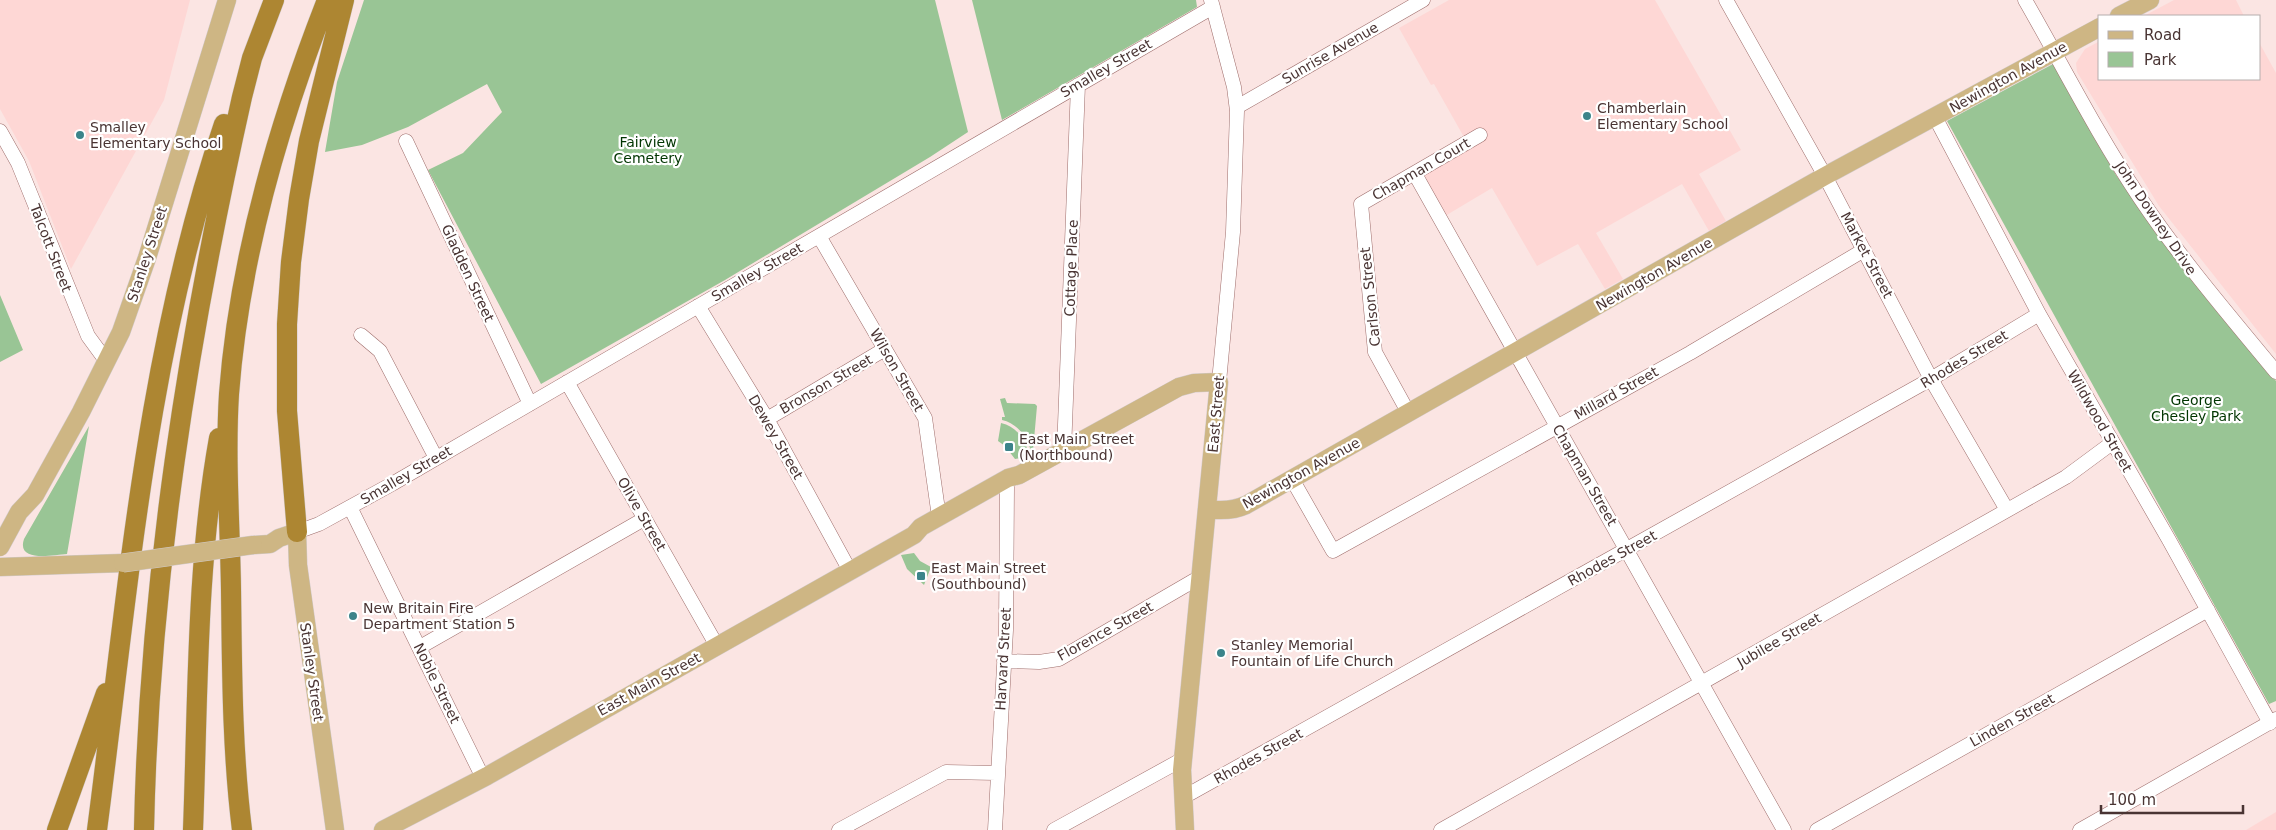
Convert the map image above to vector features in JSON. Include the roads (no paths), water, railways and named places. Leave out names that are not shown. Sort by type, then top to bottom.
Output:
[{"type":"highway","points":[[98,830],[142,474],[164,346],[191,238],[218,143],[232,103],[252,58],[274,0]]},
{"type":"highway","points":[[193,830],[200,648],[208,525],[216,456],[230,392],[244,288],[266,188],[286,112],[327,0]]},
{"type":"highway","points":[[288,535],[287,324],[291,262],[309,141],[344,0]]},
{"type":"highway","points":[[144,830],[151,673],[171,480],[204,281],[234,133],[252,58]]},
{"type":"highway","points":[[230,392],[228,447],[232,685],[236,765],[242,830]]},
{"type":"highway","points":[[57,830],[117,666]]},
{"type":"main road","name":"Stanley Street","points":[[0,547],[19,512],[35,495],[107,362],[121,332],[138,284],[227,0]]},
{"type":"main road","points":[[2121,15],[2150,0]]},
{"type":"main road","name":"Newington Avenue","points":[[1207,509],[1222,511],[1237,509],[1826,176],[2098,28]]},
{"type":"main road","name":"East Main Street","points":[[383,830],[484,778],[914,535],[926,532],[1064,451],[1183,386],[1194,383],[1219,382]]},
{"type":"main road","name":"East Street","points":[[1185,830],[1182,798],[1183,759],[1219,382]]},
{"type":"main road","name":"East Main Street","points":[[914,535],[918,528],[1008,478],[1013,481]]},
{"type":"main road","name":"Stanley Street","points":[[1,571],[30,517],[35,495]]},
{"type":"main road","name":"Stanley Street","points":[[1,571],[100,565],[186,556],[256,544],[268,537],[288,535],[299,575],[335,830]]},
{"type":"street","name":"Sunrise Avenue","points":[[1236,107],[1423,0]]},
{"type":"street","name":"Market Street","points":[[1726,0],[1826,176],[1931,379],[2007,510]]},
{"type":"street","name":"John Downey Drive","points":[[2025,0],[2096,127],[2140,197],[2199,280],[2276,372]]},
{"type":"street","name":"Smalley Street","points":[[288,535],[319,524],[530,404],[1078,85],[1212,3]]},
{"type":"street","name":"East Street","points":[[1212,3],[1232,78],[1236,107],[1233,232],[1219,382]]},
{"type":"street","name":"Cottage Place","points":[[1064,451],[1078,85]]},
{"type":"street","name":"Wildwood Street","points":[[1935,117],[2040,314],[2112,443],[2273,721]]},
{"type":"street","name":"Talcott Street","points":[[0,131],[18,163],[88,336],[107,362]]},
{"type":"street","name":"Chapman Court","points":[[1361,204],[1480,135]]},
{"type":"street","name":"Gladden Street","points":[[406,141],[530,404]]},
{"type":"street","name":"Chapman Street","points":[[1415,174],[1784,830]]},
{"type":"street","name":"Carlson Street","points":[[1361,204],[1375,352],[1408,412]]},
{"type":"street","name":"Wilson Street","points":[[819,236],[925,418],[939,516]]},
{"type":"street","name":"Millard Street","points":[[1292,479],[1333,551],[1690,353],[1864,250]]},
{"type":"street","name":"Dewey Street","points":[[698,306],[767,419],[850,571]]},
{"type":"street","name":"Rhodes Street","points":[[1182,798],[1931,379],[2040,314]]},
{"type":"street","points":[[361,335],[380,351],[436,458]]},
{"type":"street","name":"Bronson Street","points":[[767,419],[885,349]]},
{"type":"street","name":"Olive Street","points":[[567,382],[717,646]]},
{"type":"street","name":"Jubilee Street","points":[[1440,830],[1702,684],[2066,477],[2112,443]]},
{"type":"street","name":"Harvard Street","points":[[995,830],[996,773],[1013,481]]},
{"type":"street","name":"Noble Street","points":[[350,507],[484,778]]},
{"type":"street","points":[[420,647],[644,519]]},
{"type":"street","name":"Florence Street","points":[[1004,661],[1039,662],[1059,659],[1200,577]]},
{"type":"street","name":"Linden Street","points":[[1817,830],[2208,610]]},
{"type":"street","points":[[2080,830],[2273,721]]},
{"type":"street","points":[[1054,830],[1183,759]]},
{"type":"street","points":[[839,830],[946,772],[996,773]]},
{"type":"place","name":"Chamberlain Elementary School","points":[[1587,116]]},
{"type":"place","name":"Smalley Elementary School","points":[[80,135]]},
{"type":"place","name":"East Main Street (Northbound)","points":[[1009,447]]},
{"type":"place","name":"East Main Street (Southbound)","points":[[921,576]]},
{"type":"place","name":"New Britain Fire Department Station 5","points":[[353,616]]},
{"type":"place","name":"Stanley Memorial Fountain of Life Church","points":[[1221,653]]},
{"type":"park label","name":"Fairview Cemetery","points":[[648,150]]},
{"type":"park label","name":"George Chesley Park","points":[[2196,408]]}]
